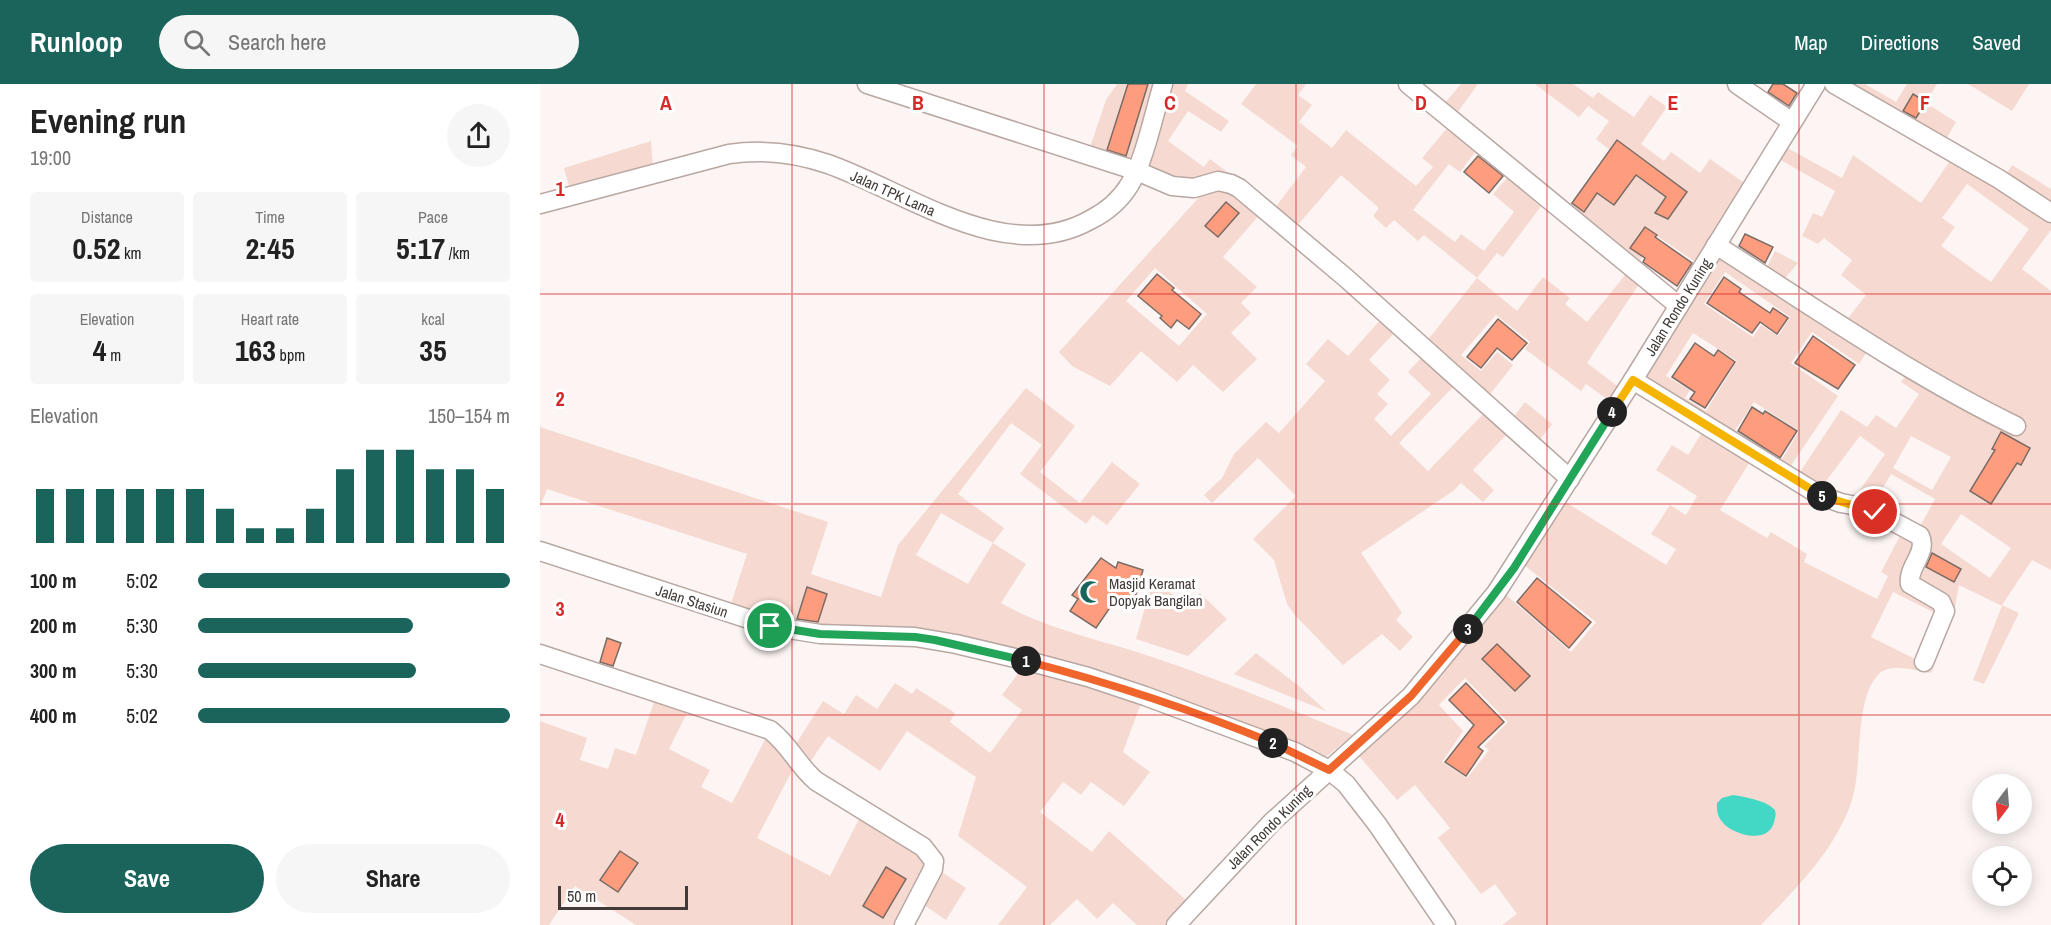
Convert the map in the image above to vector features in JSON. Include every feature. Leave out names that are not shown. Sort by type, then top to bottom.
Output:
[{"type":"street","points":[[867,84],[1137,171],[1172,186],[1194,188],[1218,181],[1239,188],[1385,312],[1570,478]]},
{"type":"street","name":"Jalan TPK Lama","points":[[540,204],[729,154],[761,151],[792,154],[827,164],[967,223],[1012,234],[1039,237],[1067,231],[1098,216],[1121,196],[1137,171],[1163,84]]},
{"type":"street","points":[[1408,84],[1678,306]]},
{"type":"street","points":[[1737,84],[1792,122]]},
{"type":"street","name":"Jalan Rondo Kuning","points":[[1176,925],[1272,822],[1411,696],[1455,645],[1514,568],[1816,84]]},
{"type":"street","points":[[1834,84],[1999,179],[2051,213]]},
{"type":"street","points":[[1716,245],[1917,374],[2016,426]]},
{"type":"street","points":[[1633,380],[1821,496],[1841,503],[1868,508],[1920,536],[1923,545],[1910,575],[1910,584],[1941,602],[1945,611],[1924,662]]},
{"type":"street","name":"Jalan Stasiun","points":[[540,551],[770,626],[820,634],[884,635],[935,640],[1088,677],[1295,752],[1329,770],[1346,784],[1446,925]]},
{"type":"street","points":[[540,654],[770,730],[786,746],[806,773],[816,781],[913,839],[930,855],[934,861],[933,869],[904,925]]},
{"type":"shaded area","points":[[1117,84],[1156,84],[1133,160],[1085,162],[1106,100]]},
{"type":"shaded area","points":[[1170,84],[1188,84],[1185,91],[1229,121],[1221,132],[1188,111],[1168,141],[1204,167],[1210,159],[1238,180],[1179,179],[1145,167]]},
{"type":"shaded area","points":[[1256,84],[1306,84],[1298,95],[1312,105],[1299,122],[1332,148],[1346,130],[1416,186],[1433,167],[1422,158],[1448,127],[1476,151],[1460,172],[1449,164],[1413,210],[1455,242],[1461,234],[1484,251],[1514,212],[1493,194],[1508,177],[1542,205],[1503,257],[1497,253],[1477,278],[1424,235],[1418,241],[1394,220],[1386,228],[1373,216],[1379,208],[1341,175],[1296,227],[1274,209],[1306,167],[1291,155],[1298,146],[1241,104]]},
{"type":"shaded area","points":[[1461,84],[1478,84],[1457,113],[1445,103]]},
{"type":"shaded area","points":[[1535,84],[1573,84],[1593,98],[1598,92],[1634,117],[1650,95],[1667,107],[1641,144],[1664,161],[1671,152],[1700,173],[1710,159],[1746,184],[1697,263],[1657,236],[1640,260],[1570,204],[1610,150],[1596,139],[1609,121],[1588,106],[1579,117]]},
{"type":"shaded area","points":[[1847,84],[1865,84],[1896,102],[1907,84],[1937,84],[1926,103],[1956,122],[1945,141]]},
{"type":"shaded area","points":[[1968,84],[2029,84],[2012,111]]},
{"type":"shaded area","points":[[651,141],[653,168],[570,189],[564,168]]},
{"type":"shaded area","points":[[1784,146],[1842,178],[1853,155],[1921,203],[1952,158],[2051,219],[2051,230],[2022,269],[2051,291],[2051,570],[2032,560],[2002,605],[2019,613],[1984,684],[1973,680],[2002,606],[1959,585],[1953,618],[1931,673],[1896,668],[1883,671],[1878,675],[1870,686],[1865,700],[1855,785],[1845,818],[1836,836],[1814,867],[1761,925],[1502,925],[1517,914],[1495,884],[1481,894],[1438,838],[1450,828],[1415,785],[1397,800],[1358,755],[1504,593],[1571,652],[1596,622],[1524,565],[1564,501],[1666,565],[1676,549],[1651,534],[1670,505],[1686,515],[1697,496],[1656,470],[1672,445],[1688,455],[1703,431],[1751,460],[1720,510],[1767,538],[1771,532],[1807,554],[1804,562],[1877,599],[1888,576],[1881,572],[1902,532],[1913,539],[1935,499],[1891,474],[1873,505],[1853,500],[1885,454],[1860,436],[1820,489],[1798,475],[1841,410],[1867,427],[1876,415],[1896,428],[1919,394],[1901,382],[1906,375],[1845,322],[1866,295],[1841,275],[1852,260],[1824,238],[1818,244],[1802,236],[1813,213],[1822,217],[1835,191],[1777,158]],"holes":[[[1967,184],[2029,229],[1991,282],[1941,246],[1955,227],[1942,218]],[[1911,436],[1951,457],[1932,490],[1893,468]],[[1961,514],[2011,548],[1990,578],[1941,544]],[[1893,592],[1939,615],[1917,660],[1871,637]],[[1465,678],[1508,722],[1484,746],[1489,750],[1467,778],[1442,762],[1463,731],[1439,705]]]},
{"type":"shaded area","points":[[2012,165],[2051,189],[2051,205],[2005,176]]},
{"type":"shaded area","points":[[1226,190],[1261,213],[1223,257],[1257,287],[1241,303],[1251,313],[1231,333],[1257,359],[1223,392],[1193,365],[1177,382],[1141,351],[1110,386],[1072,366],[1059,352],[1202,194]],"holes":[[[1155,268],[1207,314],[1179,346],[1126,301]]]},
{"type":"shaded area","points":[[1775,251],[1798,263],[1782,282],[1765,271]]},
{"type":"shaded area","points":[[1719,255],[1868,350],[1859,364],[1812,332],[1791,363],[1838,396],[1788,470],[1779,464],[1799,431],[1754,402],[1732,435],[1643,379]],"holes":[[[1725,272],[1790,317],[1778,336],[1761,325],[1753,337],[1704,304]],[[1693,333],[1737,361],[1706,411],[1685,398],[1690,390],[1666,376]]]},
{"type":"shaded area","points":[[1626,274],[1639,284],[1587,363],[1620,388],[1611,402],[1586,384],[1581,391],[1525,349],[1530,342],[1496,315],[1461,355],[1481,371],[1497,352],[1513,365],[1488,397],[1426,342],[1477,278],[1517,311],[1543,277],[1570,298],[1565,304],[1587,322]]},
{"type":"shaded area","points":[[1382,318],[1396,331],[1369,360],[1390,380],[1377,394],[1388,404],[1374,419],[1391,436],[1431,394],[1408,372],[1423,356],[1455,385],[1399,443],[1428,471],[1485,412],[1508,433],[1473,470],[1494,490],[1483,502],[1461,483],[1453,491],[1361,553],[1402,613],[1396,620],[1413,637],[1400,651],[1382,634],[1343,665],[1294,614],[1287,604],[1274,560],[1253,539],[1296,496],[1258,458],[1212,503],[1204,495],[1222,478],[1234,454],[1266,422],[1279,433],[1325,381],[1306,364],[1328,339],[1348,356]]},
{"type":"shaded area","points":[[1026,388],[1075,426],[1040,472],[1080,503],[1112,462],[1140,484],[1107,525],[1093,515],[1086,524],[1020,474],[1042,445],[1011,423],[958,494],[1004,528],[993,543],[1026,564],[1001,603],[1039,621],[1210,677],[1353,735],[1325,758],[1048,660],[805,627],[730,607],[747,554],[547,489],[540,507],[540,427],[828,522],[811,574],[881,597],[898,545]],"holes":[[[941,513],[993,543],[968,584],[916,555]]]},
{"type":"shaded area","points":[[1525,402],[1552,424],[1538,442],[1512,419]]},
{"type":"shaded area","points":[[1153,580],[1187,605],[1200,593],[1227,619],[1188,656],[1136,639]]},
{"type":"shaded area","points":[[1256,653],[1299,686],[1326,711],[1234,674]]},
{"type":"shaded area","points":[[1023,667],[1141,703],[1123,752],[1150,772],[1124,806],[1091,782],[1081,795],[1063,782],[1040,812],[1092,852],[1109,831],[1187,901],[1166,925],[1137,925],[1113,903],[1097,919],[1077,899],[1050,925],[998,925],[1027,887],[958,836],[976,777],[907,731],[880,771],[828,736],[808,765],[794,747],[823,701],[844,714],[856,695],[877,709],[895,683],[912,694],[916,688],[955,713],[950,722],[990,753],[1022,710],[1002,695]]},
{"type":"shaded area","points":[[655,699],[689,709],[669,749],[710,770],[701,787],[732,803],[767,736],[781,750],[793,769],[757,838],[830,876],[861,815],[906,842],[926,863],[896,925],[636,925],[575,886],[549,925],[540,925],[540,721],[587,738],[580,760],[608,769],[615,748],[636,755]]},
{"type":"shaded area","points":[[940,871],[966,888],[946,920],[924,905]]},
{"type":"water","points":[[1733,795],[1760,801],[1774,809],[1773,826],[1769,831],[1756,836],[1742,834],[1723,823],[1718,814],[1717,803],[1722,798]]},
{"type":"building","points":[[1128,84],[1148,84],[1126,156],[1107,150]]},
{"type":"building","points":[[1773,84],[1783,84],[1797,93],[1789,106],[1768,92]]},
{"type":"building","points":[[1913,94],[1926,102],[1916,118],[1903,111]]},
{"type":"building","points":[[1617,140],[1687,192],[1668,219],[1655,213],[1666,197],[1636,175],[1614,205],[1597,193],[1584,212],[1572,203]]},
{"type":"building","points":[[1478,156],[1503,176],[1489,193],[1464,172]]},
{"type":"building","points":[[1226,202],[1239,213],[1218,237],[1205,226]]},
{"type":"building","points":[[1645,227],[1657,235],[1655,237],[1692,263],[1677,286],[1643,262],[1645,258],[1630,248]]},
{"type":"building","points":[[1745,234],[1773,247],[1765,263],[1739,246]]},
{"type":"building","points":[[1157,274],[1201,314],[1189,329],[1177,320],[1171,328],[1160,318],[1162,316],[1138,296]]},
{"type":"building","points":[[1724,277],[1741,289],[1739,292],[1770,313],[1773,308],[1788,318],[1777,334],[1760,322],[1752,333],[1707,303]]},
{"type":"building","points":[[1498,319],[1527,343],[1512,360],[1497,348],[1481,368],[1467,357]]},
{"type":"building","points":[[1813,336],[1855,365],[1838,389],[1795,363]]},
{"type":"building","points":[[1695,343],[1714,356],[1718,350],[1735,362],[1705,408],[1690,399],[1695,392],[1672,377]]},
{"type":"building","points":[[1752,407],[1763,414],[1765,411],[1797,431],[1780,458],[1738,431]]},
{"type":"building","points":[[2001,432],[2030,448],[2021,465],[2017,463],[1991,504],[1970,491],[1995,450],[1992,449]]},
{"type":"building","points":[[1932,553],[1961,569],[1954,582],[1926,567]]},
{"type":"building","points":[[1101,558],[1116,568],[1118,562],[1143,570],[1132,608],[1113,603],[1096,628],[1070,611],[1078,599],[1072,595]]},
{"type":"building","points":[[1537,578],[1591,622],[1569,648],[1517,602]]},
{"type":"building","points":[[807,587],[827,594],[818,622],[797,619]]},
{"type":"building","points":[[607,638],[621,643],[613,666],[600,662]]},
{"type":"building","points":[[1497,644],[1530,676],[1515,691],[1482,659]]},
{"type":"building","points":[[1466,683],[1504,722],[1478,747],[1483,751],[1466,776],[1445,762],[1474,725],[1449,700]]},
{"type":"building","points":[[620,851],[638,863],[618,892],[600,880]]},
{"type":"building","points":[[886,867],[906,879],[883,918],[863,906]]},
{"type":"place","name":"Masjid Keramat Dopyak Bangilan","points":[[1091,592]]},
{"type":"route","points":[[770,626],[820,634],[915,637],[1028,661],[1088,677],[1145,696],[1295,752],[1329,770],[1389,718],[1428,678],[1496,593],[1633,380],[1821,496],[1841,503],[1868,508],[1875,512]]}]
